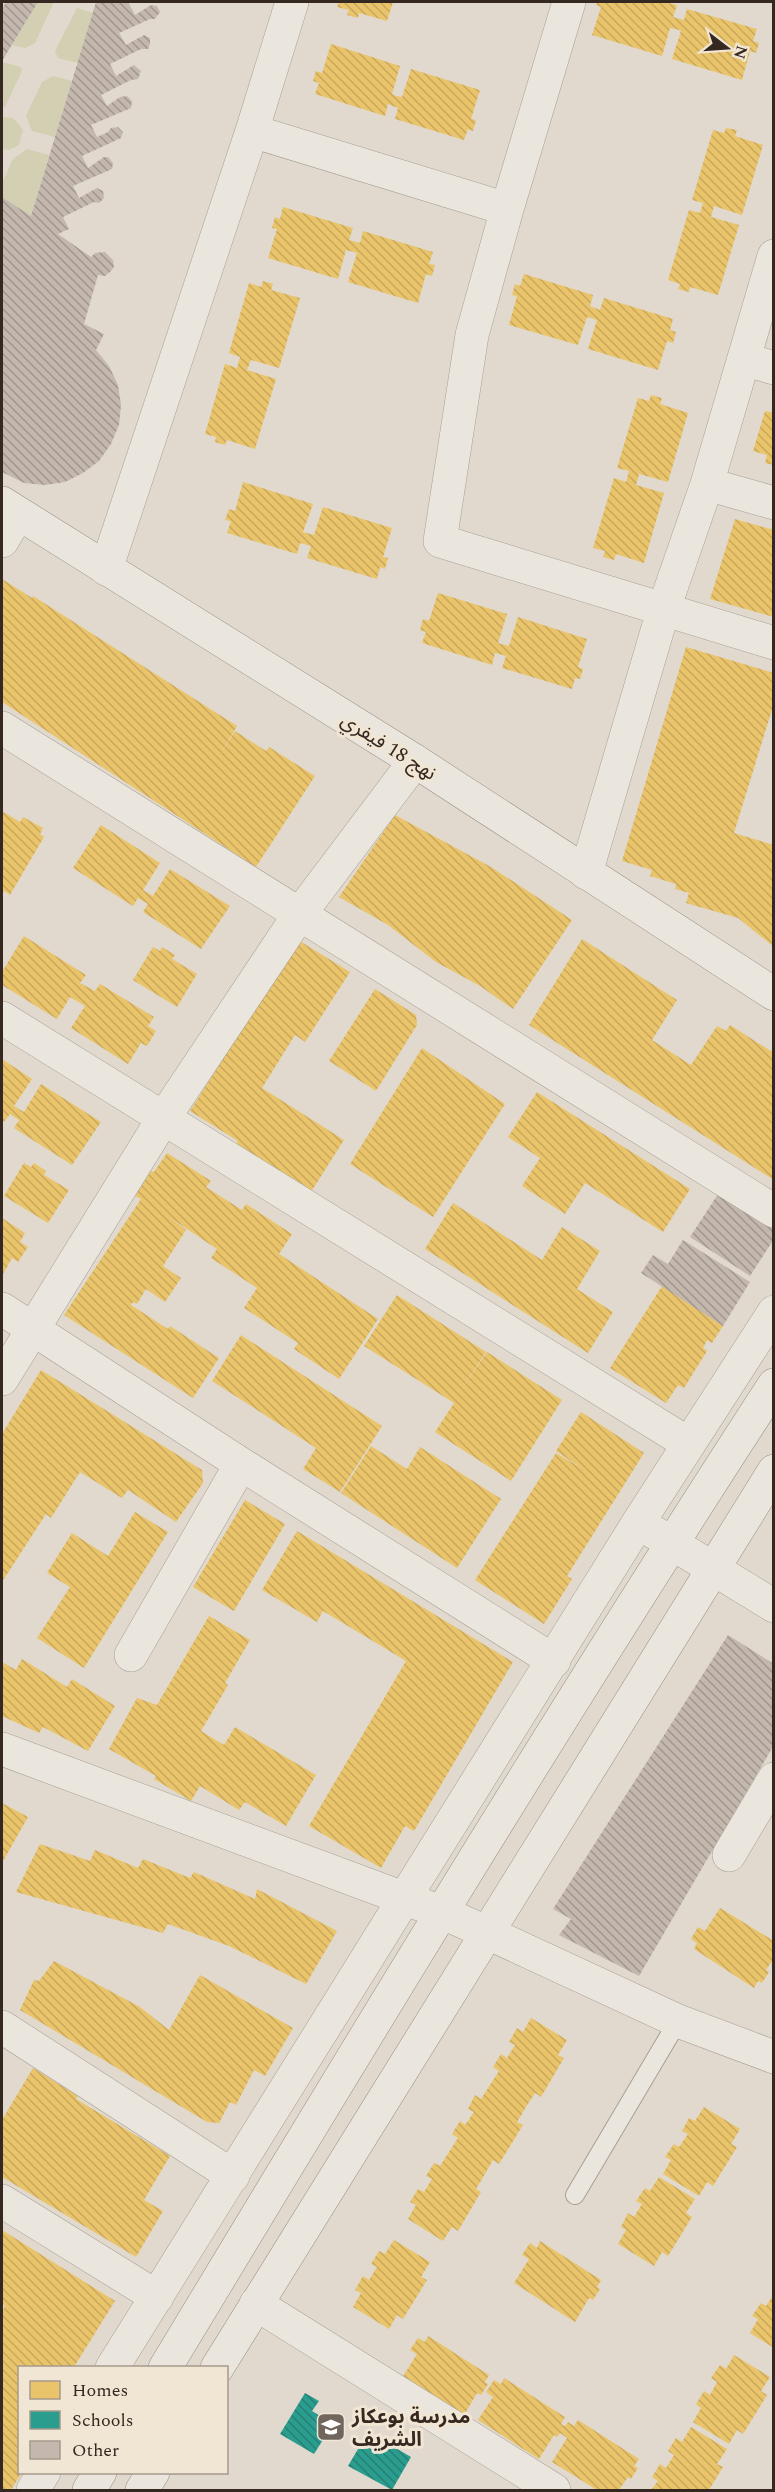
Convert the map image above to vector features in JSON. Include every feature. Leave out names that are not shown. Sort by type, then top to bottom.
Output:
[{"type":"street","points":[[106,569],[252,131],[292,2]]},
{"type":"street","points":[[569,2],[507,208],[472,335],[440,541],[774,644]]},
{"type":"street","points":[[252,131],[507,208]]},
{"type":"street","points":[[586,873],[663,611],[707,484],[759,364],[774,256]]},
{"type":"street","points":[[707,484],[774,503]]},
{"type":"street","name":"نهج 18 فيفري","points":[[7,519],[106,569],[415,761],[774,994]]},
{"type":"street","points":[[2,728],[774,1211]]},
{"type":"street","points":[[2,1379],[163,1119],[299,915],[415,761]]},
{"type":"street","points":[[2,1018],[689,1444]]},
{"type":"street","points":[[2,1309],[241,1464],[554,1661]]},
{"type":"street","points":[[113,2366],[406,1899],[638,1523],[774,1312]]},
{"type":"street","points":[[166,2366],[441,1911],[671,1543],[774,1385]]},
{"type":"street","points":[[132,1655],[241,1464]]},
{"type":"street","points":[[218,2366],[774,1471]]},
{"type":"street","points":[[638,1523],[774,1606]]},
{"type":"street","points":[[2,1749],[441,1911],[678,2021],[774,2057]]},
{"type":"street","points":[[729,1855],[774,1779]]},
{"type":"street","points":[[2,2027],[233,2176]]},
{"type":"street","points":[[2,2201],[157,2297]]},
{"type":"street","points":[[256,2304],[554,2490]]},
{"type":"street","points":[[33,2490],[43,2474]]},
{"type":"street","points":[[89,2490],[99,2474]]},
{"type":"street","points":[[142,2490],[152,2474]]},
{"type":"lane","points":[[575,2195],[678,2021]]},
{"type":"shaded area","points":[[38,2],[54,2],[35,43],[25,48],[12,45]]},
{"type":"shaded area","points":[[77,8],[93,13],[78,63],[58,58],[55,51]]},
{"type":"shaded area","points":[[2,62],[21,67],[22,71],[5,107],[2,107]]},
{"type":"shaded area","points":[[53,76],[72,81],[55,137],[32,131],[26,116],[42,82]]},
{"type":"shaded area","points":[[2,117],[13,118],[23,130],[19,145],[9,150],[2,149]]},
{"type":"shaded area","points":[[27,149],[49,155],[31,216],[2,197],[2,183],[13,159]]},
{"type":"building: Homes","points":[[339,2],[393,2],[387,21],[359,13],[358,18],[347,15],[349,10],[337,7]]},
{"type":"building: Homes","points":[[597,2],[664,2],[677,5],[673,17],[684,20],[687,9],[757,29],[753,41],[759,43],[756,53],[750,51],[742,80],[672,59],[681,31],[676,29],[670,28],[662,56],[592,35],[601,7],[596,5]]},
{"type":"building: Homes","points":[[331,44],[400,66],[392,94],[396,96],[402,97],[411,69],[480,90],[471,119],[476,120],[473,131],[468,129],[464,140],[395,119],[398,108],[388,104],[385,116],[315,94],[319,83],[313,81],[316,71],[322,73]]},
{"type":"building: Homes","points":[[726,128],[737,130],[735,136],[763,145],[742,215],[714,206],[711,217],[739,225],[718,295],[690,287],[689,292],[678,289],[680,284],[668,280],[689,210],[700,213],[703,203],[692,200],[713,130],[724,133]]},
{"type":"building: Homes","points":[[283,207],[353,228],[349,240],[360,243],[363,231],[433,252],[429,264],[435,265],[432,276],[426,274],[418,303],[348,282],[357,253],[346,250],[338,279],[268,258],[277,229],[272,228],[275,217],[280,219]]},
{"type":"building: Homes","points":[[524,274],[593,295],[590,306],[600,310],[604,298],[673,319],[670,330],[676,332],[673,343],[667,341],[658,370],[588,349],[597,320],[587,317],[578,345],[509,325],[517,296],[512,295],[515,284],[520,286]]},
{"type":"building: Homes","points":[[263,281],[273,284],[271,290],[300,298],[279,368],[251,360],[247,370],[276,379],[255,449],[227,440],[225,445],[215,442],[216,437],[205,434],[225,364],[237,368],[240,357],[229,353],[249,283],[261,287]]},
{"type":"building: Homes","points":[[651,395],[662,398],[660,404],[688,413],[668,482],[639,474],[636,485],[664,493],[644,563],[616,554],[614,560],[603,557],[605,551],[593,548],[614,478],[626,482],[629,471],[617,468],[638,398],[649,401]]},
{"type":"building: Homes","points":[[765,411],[774,413],[774,465],[765,463],[767,455],[753,451]]},
{"type":"building: Homes","points":[[243,482],[313,504],[303,532],[314,535],[323,507],[392,528],[383,557],[388,558],[385,569],[380,567],[377,579],[307,558],[311,546],[300,543],[297,554],[227,533],[231,521],[225,520],[229,509],[235,511]]},
{"type":"building: Homes","points":[[735,519],[774,530],[774,617],[710,599]]},
{"type":"building: Homes","points":[[2,579],[32,598],[33,596],[237,726],[221,753],[235,731],[266,751],[269,747],[315,776],[256,867],[2,702]]},
{"type":"building: Homes","points":[[438,593],[507,614],[498,643],[509,646],[518,617],[587,639],[578,667],[583,669],[580,679],[575,678],[572,689],[502,668],[506,656],[495,653],[492,665],[422,643],[426,632],[420,630],[423,619],[429,621]]},
{"type":"building: Homes","points":[[686,647],[774,673],[774,703],[734,833],[774,845],[774,947],[738,918],[686,903],[689,893],[675,889],[676,884],[650,876],[652,870],[622,861]]},
{"type":"building: Homes","points":[[2,811],[20,822],[23,817],[43,828],[40,834],[44,837],[10,895],[4,891],[2,895]]},
{"type":"building: Homes","points":[[395,815],[491,867],[572,920],[513,1009],[480,986],[436,962],[388,925],[339,897]]},
{"type":"building: Homes","points":[[101,825],[160,863],[143,890],[153,896],[170,869],[230,906],[201,949],[143,912],[148,904],[138,898],[133,906],[73,868]]},
{"type":"building: Homes","points":[[24,936],[86,975],[80,983],[95,991],[100,984],[154,1017],[148,1026],[156,1031],[147,1046],[141,1043],[128,1064],[71,1028],[85,1006],[70,997],[57,1019],[2,985],[2,972]]},
{"type":"building: Homes","points":[[582,939],[677,1000],[652,1040],[691,1065],[717,1026],[726,1031],[730,1025],[774,1053],[774,1180],[529,1025]]},
{"type":"building: Homes","points":[[298,940],[350,972],[305,1042],[295,1035],[262,1088],[344,1140],[309,1195],[234,1148],[238,1141],[190,1111]]},
{"type":"building: Homes","points":[[153,947],[160,951],[162,947],[175,955],[172,959],[197,974],[177,1007],[133,980]]},
{"type":"building: Homes","points":[[375,989],[416,1015],[417,1025],[376,1091],[329,1061]]},
{"type":"building: Homes","points":[[422,1048],[505,1104],[433,1217],[350,1164]]},
{"type":"building: Homes","points":[[2,1059],[32,1079],[14,1106],[24,1112],[41,1084],[101,1122],[72,1165],[14,1128],[19,1120],[10,1114],[4,1122],[2,1120]]},
{"type":"building: Homes","points":[[537,1092],[690,1189],[663,1232],[585,1183],[565,1214],[522,1186],[540,1158],[508,1137]]},
{"type":"building: Homes","points":[[167,1153],[211,1181],[206,1187],[242,1210],[246,1204],[292,1234],[279,1254],[378,1319],[339,1379],[294,1349],[298,1343],[244,1308],[257,1288],[211,1258],[217,1249],[169,1217],[186,1230],[163,1266],[181,1278],[165,1302],[146,1289],[137,1304],[133,1302],[131,1305],[168,1329],[170,1326],[219,1358],[193,1398],[64,1315],[141,1199],[135,1196],[151,1171],[154,1172]]},
{"type":"building: Homes","points":[[24,1163],[31,1167],[34,1163],[46,1171],[44,1175],[69,1190],[48,1223],[4,1196]]},
{"type":"building: Homes","points":[[453,1203],[542,1260],[562,1227],[600,1251],[577,1289],[613,1312],[588,1353],[425,1249]]},
{"type":"building: Homes","points":[[2,1218],[25,1233],[20,1242],[28,1247],[18,1262],[12,1258],[2,1276]]},
{"type":"building: Homes","points":[[662,1286],[723,1326],[712,1343],[707,1340],[703,1348],[707,1351],[684,1388],[678,1385],[666,1403],[610,1368]]},
{"type":"building: Homes","points":[[397,1295],[486,1352],[459,1393],[487,1352],[562,1400],[511,1481],[435,1432],[454,1403],[364,1346]]},
{"type":"building: Homes","points":[[241,1335],[382,1426],[340,1492],[303,1469],[316,1448],[212,1381]]},
{"type":"building: Homes","points":[[41,1370],[202,1470],[203,1483],[176,1522],[128,1490],[122,1498],[80,1472],[51,1518],[46,1514],[2,1582],[2,1434]]},
{"type":"building: Homes","points":[[581,1412],[644,1453],[567,1576],[572,1579],[544,1624],[475,1580],[556,1453],[583,1469],[556,1451]]},
{"type":"building: Homes","points":[[371,1446],[407,1469],[420,1447],[501,1499],[457,1568],[341,1493]]},
{"type":"building: Homes","points":[[245,1500],[285,1524],[234,1611],[193,1587]]},
{"type":"building: Homes","points":[[135,1512],[168,1532],[84,1668],[37,1638],[70,1587],[47,1573],[72,1533],[108,1556]]},
{"type":"building: Homes","points":[[297,1531],[513,1662],[414,1831],[405,1826],[381,1868],[309,1826],[406,1661],[323,1611],[317,1622],[262,1590]]},
{"type":"building: Homes","points":[[209,1616],[250,1640],[225,1683],[228,1685],[201,1731],[224,1745],[235,1727],[316,1775],[286,1826],[245,1802],[239,1810],[200,1786],[191,1801],[154,1779],[156,1776],[109,1749],[137,1698],[157,1705]]},
{"type":"building: Homes","points":[[22,1659],[67,1687],[72,1679],[115,1706],[88,1751],[43,1727],[39,1733],[2,1716],[2,1662],[16,1670]]},
{"type":"building: Homes","points":[[2,1803],[28,1817],[2,1863]]},
{"type":"building: Homes","points":[[40,1844],[90,1861],[95,1850],[138,1868],[143,1859],[190,1878],[194,1872],[255,1899],[257,1889],[337,1931],[306,1984],[229,1946],[168,1924],[163,1933],[16,1892]]},
{"type":"building: Homes","points":[[720,1908],[774,1941],[774,1958],[766,1970],[769,1972],[762,1983],[758,1981],[754,1988],[694,1949],[697,1943],[691,1939],[698,1927],[705,1931]]},
{"type":"building: Homes","points":[[54,1961],[140,2007],[169,2030],[200,1975],[293,2028],[265,2076],[254,2070],[236,2105],[230,2102],[219,2123],[207,2122],[20,2010],[34,1980],[39,1981]]},
{"type":"building: Homes","points":[[531,2018],[567,2040],[558,2055],[564,2058],[541,2097],[535,2093],[526,2107],[517,2122],[523,2125],[499,2164],[493,2160],[476,2189],[481,2192],[458,2231],[452,2227],[443,2241],[408,2219],[416,2205],[410,2202],[418,2189],[424,2192],[432,2179],[426,2176],[434,2163],[440,2166],[458,2138],[452,2134],[460,2121],[465,2125],[474,2112],[468,2109],[475,2095],[481,2099],[499,2071],[493,2067],[501,2054],[507,2058],[515,2045],[509,2042],[517,2028],[523,2032]]},
{"type":"building: Homes","points":[[33,2068],[78,2096],[76,2099],[170,2156],[144,2200],[163,2211],[136,2257],[2,2177],[2,2120]]},
{"type":"building: Homes","points":[[704,2107],[740,2129],[731,2144],[737,2147],[713,2186],[707,2182],[699,2196],[663,2174],[671,2160],[665,2157],[674,2144],[679,2147],[688,2134],[682,2131],[689,2118],[695,2121]]},
{"type":"building: Homes","points":[[659,2177],[695,2199],[686,2213],[692,2217],[668,2256],[662,2252],[654,2266],[618,2244],[626,2230],[621,2227],[628,2213],[634,2217],[642,2204],[636,2201],[645,2188],[650,2191]]},
{"type":"building: Homes","points":[[2,2230],[115,2301],[75,2366],[18,2366],[18,2474],[21,2474],[11,2490],[2,2490],[2,2312],[5,2306],[2,2303]]},
{"type":"building: Homes","points":[[394,2240],[430,2262],[421,2277],[427,2280],[403,2319],[397,2315],[389,2329],[353,2307],[361,2293],[355,2290],[363,2276],[369,2280],[377,2267],[371,2264],[379,2251],[385,2254]]},
{"type":"building: Homes","points":[[540,2241],[601,2280],[597,2287],[600,2289],[593,2300],[589,2298],[575,2322],[514,2283],[529,2259],[522,2255],[530,2243],[537,2248]]},
{"type":"building: Homes","points":[[774,2294],[774,2348],[750,2333],[758,2319],[752,2316],[761,2303],[766,2306]]},
{"type":"building: Homes","points":[[428,2336],[489,2375],[485,2382],[488,2384],[481,2395],[477,2393],[463,2417],[402,2378],[417,2354],[410,2350],[418,2338],[425,2342]]},
{"type":"building: Homes","points":[[734,2355],[770,2377],[761,2391],[767,2395],[743,2434],[737,2430],[729,2444],[693,2422],[701,2408],[696,2404],[704,2391],[710,2395],[717,2382],[711,2378],[720,2365],[726,2369]]},
{"type":"building: Homes","points":[[504,2378],[565,2417],[561,2424],[565,2426],[568,2422],[574,2426],[578,2420],[639,2459],[634,2466],[638,2468],[631,2479],[628,2477],[619,2490],[597,2490],[552,2462],[567,2438],[560,2433],[557,2437],[554,2435],[539,2459],[478,2420],[493,2397],[486,2392],[494,2380],[501,2384]]},
{"type":"building: Homes","points":[[691,2427],[727,2449],[717,2464],[723,2467],[709,2490],[651,2490],[658,2481],[652,2477],[660,2464],[666,2468],[674,2455],[668,2451],[676,2438],[682,2442]]},
{"type":"building: Schools","points":[[305,2393],[319,2401],[312,2411],[333,2424],[314,2454],[280,2434]]},
{"type":"building: Schools","points":[[368,2432],[411,2457],[392,2490],[348,2466]]},
{"type":"building: Other","points":[[6,2],[38,2],[2,61],[2,9]]},
{"type":"building: Other","points":[[96,2],[128,2],[135,15],[151,5],[157,6],[160,12],[155,19],[150,19],[119,33],[126,45],[144,35],[150,38],[148,49],[141,49],[110,64],[116,76],[134,65],[141,71],[138,79],[131,80],[101,95],[107,106],[120,97],[127,96],[132,101],[131,108],[91,125],[97,137],[111,128],[118,127],[123,132],[121,138],[82,156],[88,168],[104,157],[108,157],[113,163],[112,169],[73,186],[79,198],[97,188],[103,191],[104,198],[99,203],[94,202],[63,217],[69,229],[58,234],[91,257],[95,253],[105,252],[113,260],[114,267],[110,272],[105,276],[98,275],[84,324],[104,334],[96,350],[109,366],[118,385],[121,405],[119,425],[111,444],[99,461],[83,473],[65,482],[45,485],[24,483],[2,472],[2,197],[31,216]]},
{"type":"building: Other","points":[[718,1194],[774,1230],[774,1239],[750,1276],[690,1237]]},
{"type":"building: Other","points":[[683,1240],[750,1282],[723,1326],[641,1273],[653,1255],[668,1264]]},
{"type":"building: Other","points":[[728,1635],[774,1664],[774,1745],[639,1976],[559,1935],[571,1919],[553,1909]]},
{"type":"place","name":"مدرسة بوعكاز الشريف","points":[[331,2427]]}]
